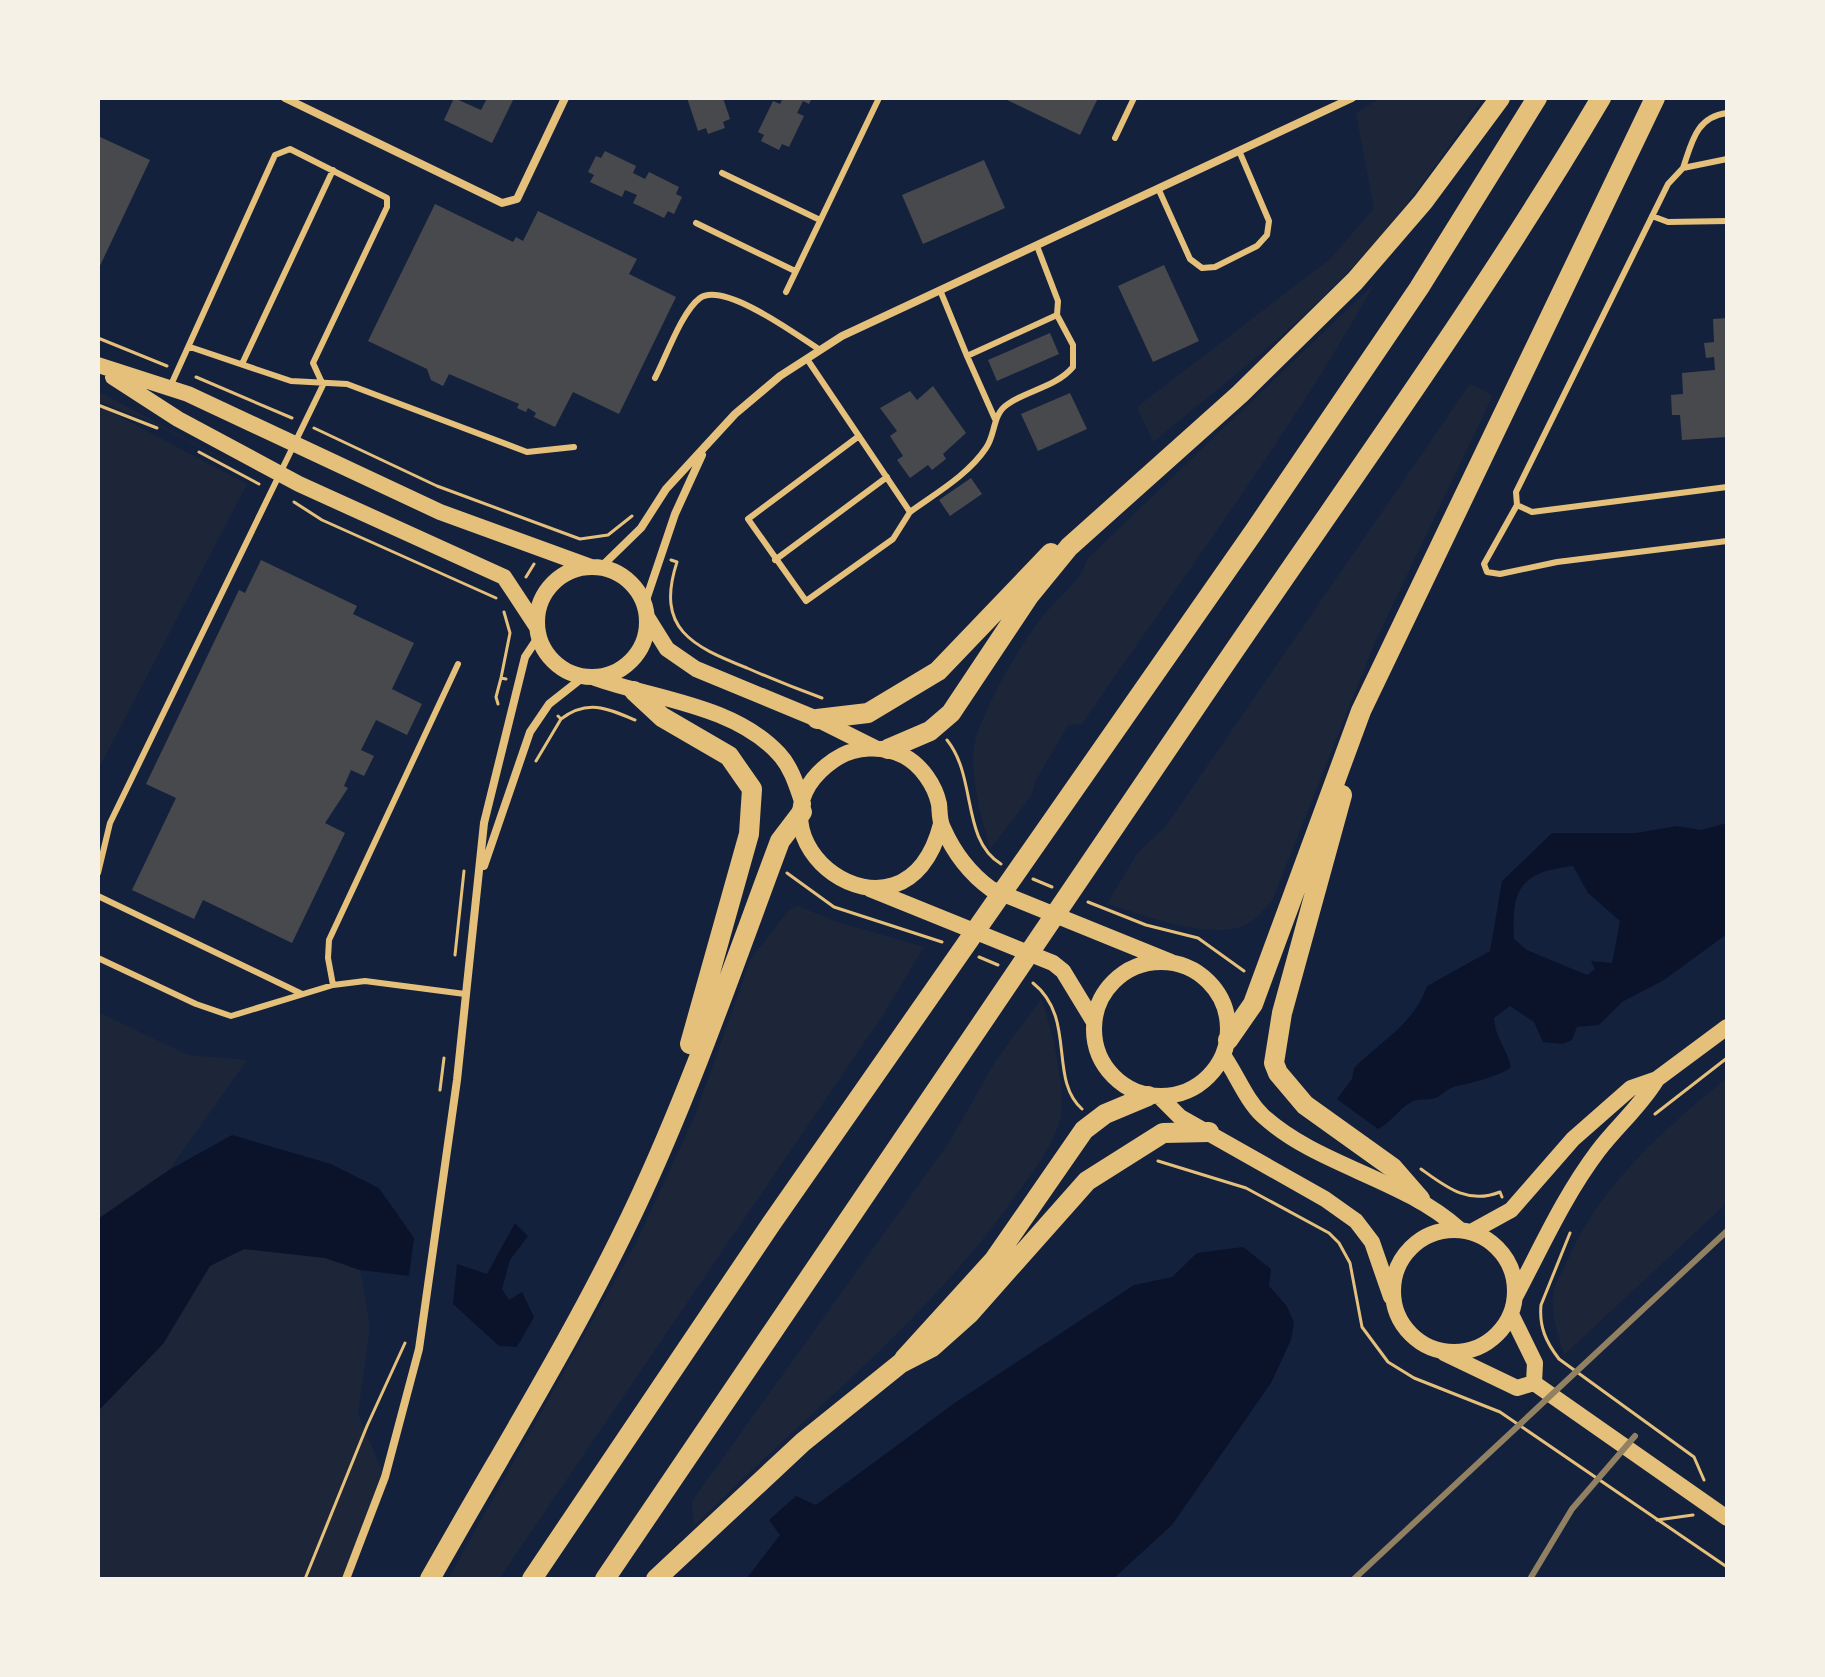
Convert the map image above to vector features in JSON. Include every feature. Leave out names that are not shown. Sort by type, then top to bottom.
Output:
[{"type":"highway","points":[[882,749],[935,727],[951,713],[1029,596],[1069,547],[1240,394],[1355,281],[1423,202],[1500,98]]},
{"type":"highway","points":[[532,1579],[771,1224],[1419,288],[1537,98]]},
{"type":"highway","points":[[605,1579],[1207,690],[1456,331],[1539,203],[1601,98]]},
{"type":"highway","points":[[1226,1047],[1253,1004],[1346,747],[1655,98]]},
{"type":"highway","points":[[817,719],[868,713],[938,671],[1034,568],[1075,531],[1111,507]]},
{"type":"highway","points":[[1399,633],[1348,775],[1274,1053],[1278,1073],[1305,1105],[1393,1168],[1420,1199]]},
{"type":"highway","points":[[430,1579],[596,1286],[653,1169],[672,1117],[749,834],[752,789],[729,756],[662,717],[634,691]]},
{"type":"highway","points":[[672,1117],[689,1081],[780,841],[802,808]]},
{"type":"highway","points":[[901,1363],[922,1335],[980,1277],[1018,1230],[1077,1139],[1096,1119],[1154,1096]]},
{"type":"highway","points":[[656,1579],[803,1442],[901,1363],[941,1339],[969,1314],[1066,1200],[1108,1165],[1163,1133],[1209,1132]]},
{"type":"main road","points":[[98,366],[170,389],[296,443],[440,512],[627,581],[667,649],[683,662],[916,764],[930,780],[939,801],[941,824],[935,846],[924,864],[907,878],[886,886],[864,887]]},
{"type":"main road","points":[[98,366],[178,419],[280,473],[491,570],[514,588],[555,662],[589,678],[718,717],[760,737],[780,755],[793,774],[802,808],[803,833],[818,862],[843,882],[944,916],[1041,956],[1063,971],[1094,1022],[1101,1061],[1113,1077],[1154,1096],[1180,1117],[1356,1221],[1372,1242],[1392,1300],[1408,1332],[1439,1351],[1517,1388],[1534,1383]]},
{"type":"main road","points":[[538,631],[538,609],[545,592],[573,570],[595,568]]},
{"type":"main road","points":[[589,678],[627,664],[638,651],[646,612]]},
{"type":"main road","points":[[802,808],[816,777],[838,757],[882,749]]},
{"type":"main road","points":[[941,824],[972,876],[991,889],[1089,931],[1191,969],[1208,981],[1221,998],[1228,1019],[1226,1047],[1216,1069],[1191,1090],[1154,1096]]},
{"type":"main road","points":[[1094,1022],[1107,989],[1120,976],[1144,964],[1171,962]]},
{"type":"main road","points":[[1392,1300],[1398,1263],[1409,1248],[1432,1233],[1465,1230],[1511,1210],[1596,1117],[1631,1088],[1657,1079],[1727,1027]]},
{"type":"main road","points":[[1226,1047],[1252,1104],[1276,1126],[1420,1199],[1465,1230],[1491,1241],[1505,1257],[1514,1276],[1515,1297]]},
{"type":"main road","points":[[1439,1351],[1456,1353],[1489,1342],[1511,1314],[1515,1297],[1567,1198],[1599,1151],[1643,1103],[1657,1079]]},
{"type":"main road","points":[[1511,1314],[1535,1363],[1534,1383]]},
{"type":"main road","points":[[1534,1383],[1722,1515]]},
{"type":"street","points":[[285,98],[502,203],[517,199],[565,98]]},
{"type":"street","points":[[595,568],[631,539],[666,489],[735,414],[820,350],[940,290],[1240,153],[1352,98]]},
{"type":"street","points":[[646,612],[660,557],[704,450]]},
{"type":"street","points":[[346,1579],[385,1477],[419,1349],[440,1219],[494,773],[525,657],[538,631]]},
{"type":"street","points":[[478,886],[530,732],[549,704],[589,678]]},
{"type":"lane","points":[[786,292],[879,98]]},
{"type":"lane","points":[[1115,138],[1134,98]]},
{"type":"lane","points":[[1727,113],[1710,115],[1696,130],[1683,168],[1668,184],[1516,492],[1517,505],[1491,545],[1484,564],[1487,572],[1500,574],[1557,562],[1727,541]]},
{"type":"lane","points":[[98,873],[110,823],[323,385],[313,363],[387,207],[387,198],[290,149],[275,155],[170,389]]},
{"type":"lane","points":[[1158,188],[1190,259],[1202,268],[1215,267],[1257,246],[1267,235],[1269,221],[1240,153]]},
{"type":"lane","points":[[1683,168],[1727,159]]},
{"type":"lane","points":[[242,364],[333,170]]},
{"type":"lane","points":[[722,173],[820,220]]},
{"type":"lane","points":[[1652,216],[1668,222],[1727,221]]},
{"type":"lane","points":[[696,223],[795,271]]},
{"type":"lane","points":[[859,436],[751,514],[748,523],[803,599],[810,600],[893,539],[910,512],[969,469],[989,445],[995,419],[1006,404],[1034,392],[1073,367],[1073,345],[1057,315],[1058,301],[1037,246]]},
{"type":"lane","points":[[940,290],[995,419]]},
{"type":"lane","points":[[655,378],[689,311],[698,299],[708,293],[720,294],[754,309],[820,350]]},
{"type":"lane","points":[[967,356],[1057,315]]},
{"type":"lane","points":[[190,347],[291,381],[347,384],[527,452],[574,447]]},
{"type":"lane","points":[[807,359],[910,512]]},
{"type":"lane","points":[[775,560],[887,477]]},
{"type":"lane","points":[[1517,505],[1532,512],[1727,487]]},
{"type":"lane","points":[[333,985],[328,958],[329,940],[458,664]]},
{"type":"lane","points":[[98,896],[302,994]]},
{"type":"lane","points":[[98,958],[196,1004],[231,1016],[333,985],[365,981],[465,994]]},
{"type":"path","points":[[509,515],[591,539],[608,535],[630,517]]},
{"type":"path","points":[[621,525],[631,539]]},
{"type":"path","points":[[514,588],[530,573],[545,528]]},
{"type":"path","points":[[660,557],[677,562],[670,582],[670,603],[675,621],[692,644],[835,701]]},
{"type":"path","points":[[500,711],[496,697],[501,678]]},
{"type":"path","points":[[536,761],[561,719]]},
{"type":"path","points":[[935,727],[963,763],[980,845],[1005,867]]},
{"type":"path","points":[[452,991],[464,869]]},
{"type":"path","points":[[1030,878],[1064,893]]},
{"type":"path","points":[[1077,898],[1146,925],[1198,938],[1234,966],[1262,976]]},
{"type":"path","points":[[930,937],[945,943]]},
{"type":"path","points":[[974,954],[999,966]]},
{"type":"path","points":[[1021,977],[1046,993],[1058,1018],[1070,1092],[1078,1105],[1096,1119]]},
{"type":"path","points":[[440,1098],[445,1052]]},
{"type":"path","points":[[1647,1121],[1727,1058]]},
{"type":"path","points":[[1138,1147],[1158,1161],[1246,1188],[1329,1233],[1350,1263],[1359,1316],[1376,1349],[1400,1371],[1500,1412],[1727,1567]]},
{"type":"path","points":[[1417,1166],[1456,1193],[1486,1198],[1500,1192],[1511,1210]]},
{"type":"path","points":[[1575,1222],[1546,1288],[1540,1317],[1546,1340],[1559,1359],[1694,1457]]},
{"type":"path","points":[[1545,1240],[1562,1248]]},
{"type":"path","points":[[305,1579],[407,1337]]},
{"type":"path","points":[[1485,1405],[1489,1398]]},
{"type":"path","points":[[1657,1520],[1722,1515]]},
{"type":"shaded area","points":[[1381,98],[1483,98],[1409,201],[1336,284],[1260,354],[1153,442],[1137,407],[1330,259],[1374,209],[1356,113]]},
{"type":"shaded area","points":[[1375,283],[1307,396],[1233,506],[1082,724],[1068,725],[1035,782],[1032,795],[990,849],[975,781],[975,743],[999,684],[1033,629],[1075,582],[1087,559]]},
{"type":"shaded area","points":[[1470,384],[1493,395],[1375,642],[1272,901],[1249,923],[1217,930],[1179,925],[1107,904],[1138,852],[1166,826]]},
{"type":"shaded area","points":[[98,391],[259,478],[145,419],[98,401]]},
{"type":"shaded area","points":[[98,405],[247,484],[98,770]]},
{"type":"shaded area","points":[[1727,823],[1727,934],[1664,980],[1622,1002],[1599,1025],[1577,1027],[1572,1040],[1562,1044],[1543,1042],[1534,1022],[1510,1006],[1494,1018],[1511,1067],[1493,1076],[1452,1088],[1438,1097],[1413,1101],[1378,1129],[1337,1099],[1352,1079],[1354,1068],[1405,1022],[1427,986],[1490,951],[1502,881],[1552,833],[1636,833],[1677,826],[1701,830]],"holes":[[[1573,866],[1588,893],[1620,921],[1612,963],[1591,961],[1595,969],[1587,975],[1527,950],[1514,939],[1518,895],[1531,878]]]},
{"type":"shaded area","points":[[798,906],[835,921],[924,947],[883,1015],[499,1579],[448,1579],[636,1243],[696,1113],[751,958],[790,909]]},
{"type":"shaded area","points":[[1041,999],[1058,1061],[1062,1096],[1055,1135],[1036,1167],[974,1250],[937,1293],[694,1526],[692,1501],[948,1144],[995,1062]]},
{"type":"shaded area","points":[[98,1012],[188,1055],[247,1060],[169,1170],[98,1219]]},
{"type":"shaded area","points":[[1727,1078],[1727,1203],[1564,1355],[1554,1318],[1553,1295],[1581,1233],[1597,1207],[1636,1160]]},
{"type":"shaded area","points":[[232,1135],[331,1164],[379,1188],[414,1238],[409,1276],[360,1270],[325,1258],[244,1249],[210,1266],[163,1344],[98,1411],[98,1219],[169,1170]]},
{"type":"shaded area","points":[[515,1223],[528,1236],[510,1260],[502,1289],[509,1300],[522,1292],[534,1317],[517,1347],[499,1346],[453,1304],[457,1264],[487,1274]]},
{"type":"shaded area","points":[[1243,1247],[1271,1269],[1269,1286],[1286,1305],[1294,1322],[1291,1340],[1271,1383],[1172,1525],[1113,1579],[746,1579],[780,1535],[769,1520],[796,1496],[816,1505],[956,1402],[1134,1285],[1172,1277],[1197,1253]]},
{"type":"shaded area","points":[[244,1249],[326,1258],[360,1270],[370,1326],[358,1414],[385,1477],[346,1579],[98,1579],[98,1411],[163,1344],[210,1266]]},
{"type":"building","points":[[454,98],[481,110],[487,98],[514,98],[492,143],[444,120]]},
{"type":"building","points":[[687,98],[723,98],[730,119],[723,122],[725,128],[708,134],[706,128],[698,131]]},
{"type":"building","points":[[783,98],[812,98],[809,104],[803,101],[797,113],[804,116],[789,147],[782,144],[779,150],[761,141],[764,135],[758,132],[773,101],[780,104]]},
{"type":"building","points":[[1003,98],[1098,98],[1080,135]]},
{"type":"building","points":[[98,136],[150,160],[98,270]]},
{"type":"building","points":[[605,151],[636,166],[633,173],[645,179],[649,172],[679,187],[676,194],[682,197],[674,214],[668,211],[664,218],[633,203],[637,195],[625,190],[622,197],[590,182],[594,175],[588,172],[596,156],[601,158]]},
{"type":"building","points":[[984,160],[1005,208],[923,244],[902,195]]},
{"type":"building","points":[[435,204],[513,242],[516,237],[523,241],[538,211],[637,259],[629,274],[676,297],[619,414],[573,392],[555,427],[534,417],[536,413],[528,408],[526,412],[517,408],[519,404],[449,374],[443,386],[431,380],[427,369],[368,341]]},
{"type":"building","points":[[1164,265],[1199,341],[1153,362],[1118,286]]},
{"type":"building","points":[[1727,318],[1727,437],[1682,440],[1680,415],[1672,415],[1671,395],[1683,394],[1682,373],[1715,370],[1714,357],[1706,358],[1704,343],[1714,342],[1713,319]]},
{"type":"building","points":[[1050,333],[1059,354],[997,381],[988,360]]},
{"type":"building","points":[[933,386],[966,433],[943,454],[946,459],[932,470],[928,465],[910,478],[897,460],[903,456],[890,436],[897,431],[880,408],[910,391],[917,400]]},
{"type":"building","points":[[1070,393],[1087,429],[1038,451],[1021,414]]},
{"type":"building","points":[[971,478],[982,494],[950,516],[939,500]]},
{"type":"building","points":[[261,560],[357,606],[353,614],[414,643],[392,689],[422,704],[407,735],[376,720],[361,750],[374,756],[364,776],[351,770],[344,786],[348,788],[325,823],[345,833],[292,943],[203,900],[194,919],[132,890],[176,798],[146,784],[239,590],[245,593]]},
{"type":"railway","points":[[1354,1579],[1727,1231]]},
{"type":"railway","points":[[1530,1579],[1572,1509],[1635,1436]]}]
